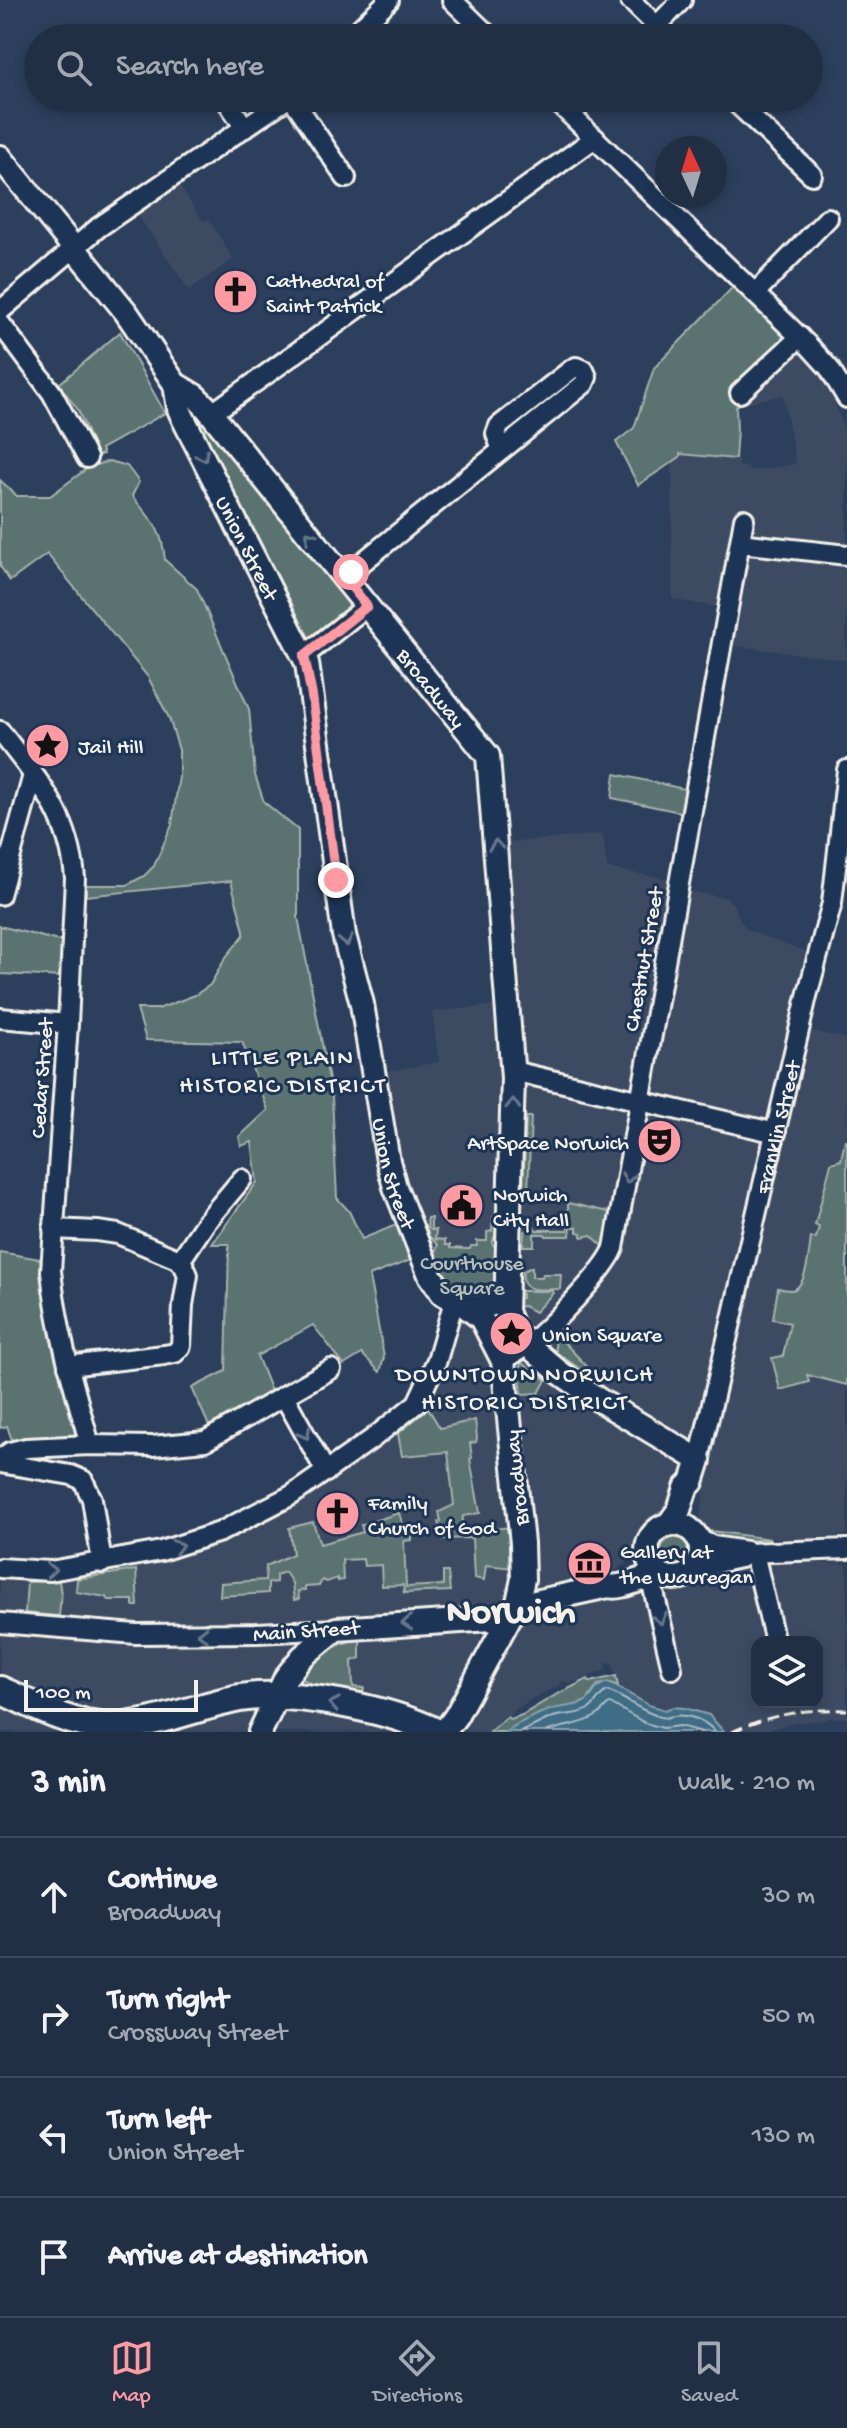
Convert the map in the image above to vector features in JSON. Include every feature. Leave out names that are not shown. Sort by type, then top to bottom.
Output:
[{"type":"highway","points":[[0,1690],[67,1718],[105,1727],[146,1721],[240,1698],[277,1696],[390,1714],[436,1732]]},
{"type":"main road","name":"Broadway","points":[[0,157],[126,312],[175,384],[195,396],[211,414],[488,756],[513,1071],[505,1306],[511,1326],[527,1346]]},
{"type":"main road","name":"Union Street","points":[[175,384],[184,420],[304,656],[344,935],[363,1011],[390,1168],[430,1275],[439,1290],[459,1303]]},
{"type":"main road","points":[[459,1303],[486,1307],[506,1294]]},
{"type":"main road","name":"Broadway","points":[[459,1303],[484,1322],[502,1360],[523,1555],[521,1593],[511,1612]]},
{"type":"main road","points":[[527,1346],[586,1392],[699,1460]]},
{"type":"main road","name":"Franklin Street","points":[[668,1525],[677,1515],[699,1460]]},
{"type":"main road","name":"Franklin Street","points":[[692,1482],[697,1496],[697,1537]]},
{"type":"main road","points":[[668,1525],[682,1526],[697,1537],[701,1547],[700,1559],[690,1573],[676,1578],[661,1575],[650,1562],[648,1545],[655,1532],[668,1525]]},
{"type":"main road","name":"Main Street","points":[[608,1586],[639,1561],[648,1545]]},
{"type":"main road","name":"Main Street","points":[[336,1629],[487,1619],[535,1602],[608,1586],[616,1588],[637,1579],[661,1575]]},
{"type":"main road","points":[[444,1732],[456,1716],[511,1612]]},
{"type":"main road","points":[[260,1732],[286,1677],[336,1629]]},
{"type":"street","points":[[364,24],[389,0]]},
{"type":"street","points":[[452,0],[477,24]]},
{"type":"street","points":[[630,0],[649,24]]},
{"type":"street","points":[[664,24],[682,0]]},
{"type":"street","points":[[234,112],[245,128]]},
{"type":"street","points":[[0,311],[113,217],[269,112]]},
{"type":"street","points":[[300,112],[346,178]]},
{"type":"street","points":[[568,112],[800,337],[846,388]]},
{"type":"street","points":[[571,115],[574,112]]},
{"type":"street","points":[[746,112],[812,175]]},
{"type":"street","points":[[211,414],[595,138]]},
{"type":"street","points":[[755,293],[828,218]]},
{"type":"street","points":[[0,323],[52,393],[87,458]]},
{"type":"street","points":[[740,393],[800,337]]},
{"type":"street","points":[[344,577],[502,450],[584,384],[587,377],[584,370],[572,369],[499,426],[496,434],[502,450]]},
{"type":"street","name":"Chestnut Street","points":[[502,1360],[527,1346],[611,1256],[620,1223],[744,519]]},
{"type":"street","points":[[740,543],[847,555]]},
{"type":"street","points":[[304,656],[367,606]]},
{"type":"street","name":"Cedar Street","points":[[0,731],[57,809],[74,859],[68,1024],[51,1271],[68,1366],[90,1445]]},
{"type":"street","name":"Franklin Street","points":[[699,1460],[807,996],[840,899],[847,770]]},
{"type":"street","points":[[1,888],[33,775]]},
{"type":"street","points":[[0,1018],[68,1024]]},
{"type":"street","points":[[513,1071],[776,1133]]},
{"type":"street","points":[[180,1261],[201,1229],[242,1179]]},
{"type":"street","points":[[53,1229],[125,1236],[180,1261],[188,1275],[178,1351],[68,1366]]},
{"type":"street","points":[[0,1568],[50,1571],[161,1551],[215,1535],[292,1495],[417,1403],[459,1303]]},
{"type":"street","points":[[0,1461],[10,1452],[26,1448],[152,1446],[205,1441],[331,1369]]},
{"type":"street","points":[[284,1396],[326,1472]]},
{"type":"street","points":[[0,1461],[75,1475],[83,1480],[91,1494],[102,1563]]},
{"type":"street","points":[[697,1537],[713,1546],[751,1553],[847,1549]]},
{"type":"street","points":[[690,1573],[751,1553]]},
{"type":"street","points":[[751,1553],[773,1636]]},
{"type":"street","points":[[637,1579],[647,1580],[653,1588],[672,1669]]},
{"type":"street","name":"Main Street","points":[[0,1623],[136,1634],[336,1629]]},
{"type":"shaded area","points":[[178,184],[203,221],[209,219],[233,259],[189,290],[136,212]]},
{"type":"shaded area","points":[[800,350],[829,386],[844,429],[847,547],[746,535],[721,608],[672,599],[672,462],[680,454],[739,460],[739,466],[748,467],[749,471],[796,464],[783,395],[740,404]]},
{"type":"shaded area","points":[[746,555],[847,562],[846,660],[729,645]]},
{"type":"shaded area","points":[[603,834],[607,868],[673,880],[635,1091],[522,1068],[503,843]]},
{"type":"shaded area","points":[[686,890],[726,898],[734,905],[741,922],[749,930],[809,952],[768,1121],[650,1094]]},
{"type":"shaded area","points":[[499,1005],[504,1071],[498,1291],[439,1280],[401,1176],[382,1072],[439,1062],[432,1012]]},
{"type":"shaded area","points":[[808,1030],[847,1039],[847,1140],[841,1160],[847,1214],[807,1374],[847,1385],[847,1534],[801,1540],[702,1530],[699,1526],[708,1464]]},
{"type":"shaded area","points":[[527,1083],[632,1105],[605,1246],[588,1278],[529,1332],[518,1325],[515,1276],[523,1086]]},
{"type":"shaded area","points":[[648,1111],[766,1137],[705,1401],[690,1444],[622,1405],[541,1344],[560,1329],[621,1263]]},
{"type":"shaded area","points":[[469,1319],[493,1355],[516,1550],[514,1592],[500,1609],[306,1627],[104,1625],[0,1616],[0,1576],[91,1573],[159,1559],[224,1540],[427,1402],[457,1323]]},
{"type":"shaded area","points":[[527,1359],[685,1462],[652,1531],[630,1560],[611,1574],[540,1589],[531,1584],[534,1565],[512,1368],[518,1360]]},
{"type":"shaded area","points":[[766,1564],[847,1564],[847,1718],[797,1722],[759,1732],[724,1732],[709,1715],[676,1707],[665,1710],[636,1698],[618,1686],[612,1662],[605,1664],[606,1670],[570,1684],[562,1680],[559,1686],[519,1707],[489,1732],[467,1732],[467,1718],[521,1618],[647,1589],[676,1645],[662,1586],[748,1566],[766,1636],[751,1636],[751,1708],[823,1708],[823,1636],[780,1636]]},
{"type":"shaded area","points":[[474,1629],[481,1637],[479,1645],[441,1715],[434,1715],[399,1699],[297,1688],[292,1680],[334,1643],[354,1636]]},
{"type":"shaded area","points":[[0,1630],[308,1638],[273,1681],[265,1685],[118,1715],[67,1706],[0,1677]]},
{"type":"shaded area","points":[[0,1702],[70,1732],[0,1732]]},
{"type":"shaded area","points":[[256,1706],[259,1711],[256,1722],[250,1725],[247,1732],[140,1732]]},
{"type":"shaded area","points":[[279,1708],[394,1729],[401,1732],[272,1732]]},
{"type":"green space","points":[[735,285],[800,350],[736,407],[735,459],[680,454],[680,457],[638,485],[616,442],[634,428],[654,368]]},
{"type":"green space","points":[[120,332],[165,413],[101,449],[103,454],[97,456],[78,410],[59,384]]},
{"type":"green space","points":[[209,427],[352,603],[353,607],[309,641],[202,431]]},
{"type":"green space","points":[[109,461],[127,466],[139,482],[132,496],[158,532],[165,560],[197,589],[249,709],[255,775],[264,802],[298,830],[298,917],[332,1096],[337,1198],[349,1211],[362,1239],[396,1225],[411,1260],[369,1276],[384,1357],[380,1372],[362,1354],[344,1365],[313,1325],[257,1356],[272,1394],[213,1435],[192,1388],[226,1371],[229,1244],[212,1244],[257,1182],[252,1142],[241,1146],[239,1137],[268,1110],[242,1042],[146,1040],[137,1009],[158,1009],[195,995],[210,985],[244,931],[231,881],[86,896],[86,885],[127,885],[144,876],[154,866],[172,825],[179,776],[179,750],[169,718],[148,677],[47,554],[10,581],[0,566],[0,480],[17,496],[50,496],[89,467]]},
{"type":"green space","points":[[615,774],[689,790],[685,813],[612,798]]},
{"type":"green space","points":[[0,926],[66,943],[64,977],[0,974]]},
{"type":"green space","points":[[526,1117],[531,1117],[528,1192],[523,1192]]},
{"type":"green space","points":[[845,1140],[847,1385],[807,1375],[809,1382],[780,1390],[772,1358],[783,1356],[790,1323],[773,1319],[778,1288],[796,1288],[804,1277],[811,1238],[816,1238],[819,1227],[815,1225],[831,1163],[841,1160]]},
{"type":"green space","points":[[568,1203],[609,1212],[610,1221],[603,1246],[591,1235],[582,1237],[577,1227],[571,1227],[570,1236],[534,1234],[534,1246],[523,1246],[524,1232],[534,1227],[536,1230],[568,1230]]},
{"type":"green space","name":"Courthouse Square","points":[[493,1217],[496,1217],[492,1243],[497,1250],[495,1289],[480,1297],[465,1295],[450,1285],[439,1270],[435,1253],[438,1245],[428,1235],[427,1218],[431,1218],[431,1230],[436,1230],[435,1239],[445,1240],[445,1245],[450,1245],[450,1248],[470,1249],[477,1246],[477,1241],[487,1241],[487,1232],[492,1231]]},
{"type":"green space","points":[[0,1252],[40,1259],[50,1337],[75,1432],[73,1437],[13,1443],[7,1426],[0,1428]]},
{"type":"green space","points":[[532,1267],[532,1277],[561,1274],[560,1289],[528,1287],[523,1271]]},
{"type":"green space","points":[[516,1291],[553,1293],[535,1312],[524,1306],[516,1307],[517,1297],[522,1298],[522,1294],[515,1295]]},
{"type":"green space","points":[[559,1337],[596,1376],[600,1372],[605,1377],[600,1383],[556,1352],[555,1341]]},
{"type":"green space","points":[[522,1363],[546,1380],[539,1393],[522,1394],[519,1368]]},
{"type":"green space","points":[[428,1408],[440,1428],[475,1420],[477,1438],[476,1442],[470,1443],[470,1459],[480,1513],[463,1516],[461,1532],[512,1527],[513,1568],[486,1565],[484,1580],[474,1578],[472,1538],[443,1539],[438,1522],[441,1521],[439,1512],[454,1505],[448,1452],[402,1456],[398,1434]]},
{"type":"green space","points":[[399,1513],[403,1525],[412,1525],[412,1540],[404,1541],[406,1587],[443,1585],[443,1572],[448,1572],[450,1591],[404,1593],[403,1585],[382,1586],[381,1565],[364,1566],[363,1559],[342,1560],[343,1580],[322,1580],[319,1586],[305,1587],[305,1590],[298,1591],[299,1599],[294,1600],[292,1583],[285,1572],[276,1575],[276,1582],[268,1583],[268,1593],[220,1596],[221,1583],[265,1580],[266,1566],[293,1554],[289,1528],[313,1522],[320,1544],[363,1532],[361,1525]]},
{"type":"green space","points":[[699,1526],[703,1530],[771,1539],[740,1541],[732,1545],[703,1534]]},
{"type":"green space","points":[[675,1538],[685,1542],[689,1552],[685,1562],[675,1566],[665,1562],[661,1552],[665,1542]]},
{"type":"green space","points":[[136,1570],[138,1606],[133,1606],[133,1600],[109,1600],[76,1592],[77,1579]]},
{"type":"green space","points":[[59,1581],[59,1616],[25,1613],[27,1582]]},
{"type":"green space","points":[[360,1638],[360,1658],[352,1661],[353,1687],[364,1688],[363,1692],[320,1688],[298,1677],[326,1652]]},
{"type":"green space","points":[[616,1676],[618,1686],[611,1683],[598,1685],[587,1701],[550,1710],[508,1732],[489,1732],[507,1717],[522,1715],[588,1679],[590,1682]]},
{"type":"water","points":[[608,1682],[649,1705],[665,1710],[684,1708],[709,1715],[724,1732],[506,1732],[541,1713],[584,1702],[599,1686]]},
{"type":"railway","points":[[732,1732],[788,1714],[847,1710]]},
{"type":"place","name":"Cathedral of Saint Patrick","points":[[235,292]]},
{"type":"place","name":"Jail Hill","points":[[47,745]]},
{"type":"place","name":"ArtSpace Norwich","points":[[660,1141]]},
{"type":"place","name":"Norwich City Hall","points":[[462,1206]]},
{"type":"place","name":"Union Square","points":[[511,1333]]},
{"type":"place","name":"Family Church of God","points":[[337,1514]]},
{"type":"place","name":"Gallery at the Wauregan","points":[[589,1563]]},
{"type":"district","name":"LITTLE PLAIN HISTORIC DISTRICT","points":[[283,1070]]},
{"type":"district","name":"DOWNTOWN NORWICH HISTORIC DISTRICT","points":[[525,1387]]},
{"type":"district","name":"Norwich","points":[[511,1608]]},
{"type":"route","points":[[336,880],[304,656],[367,606],[344,577],[351,572]]}]
